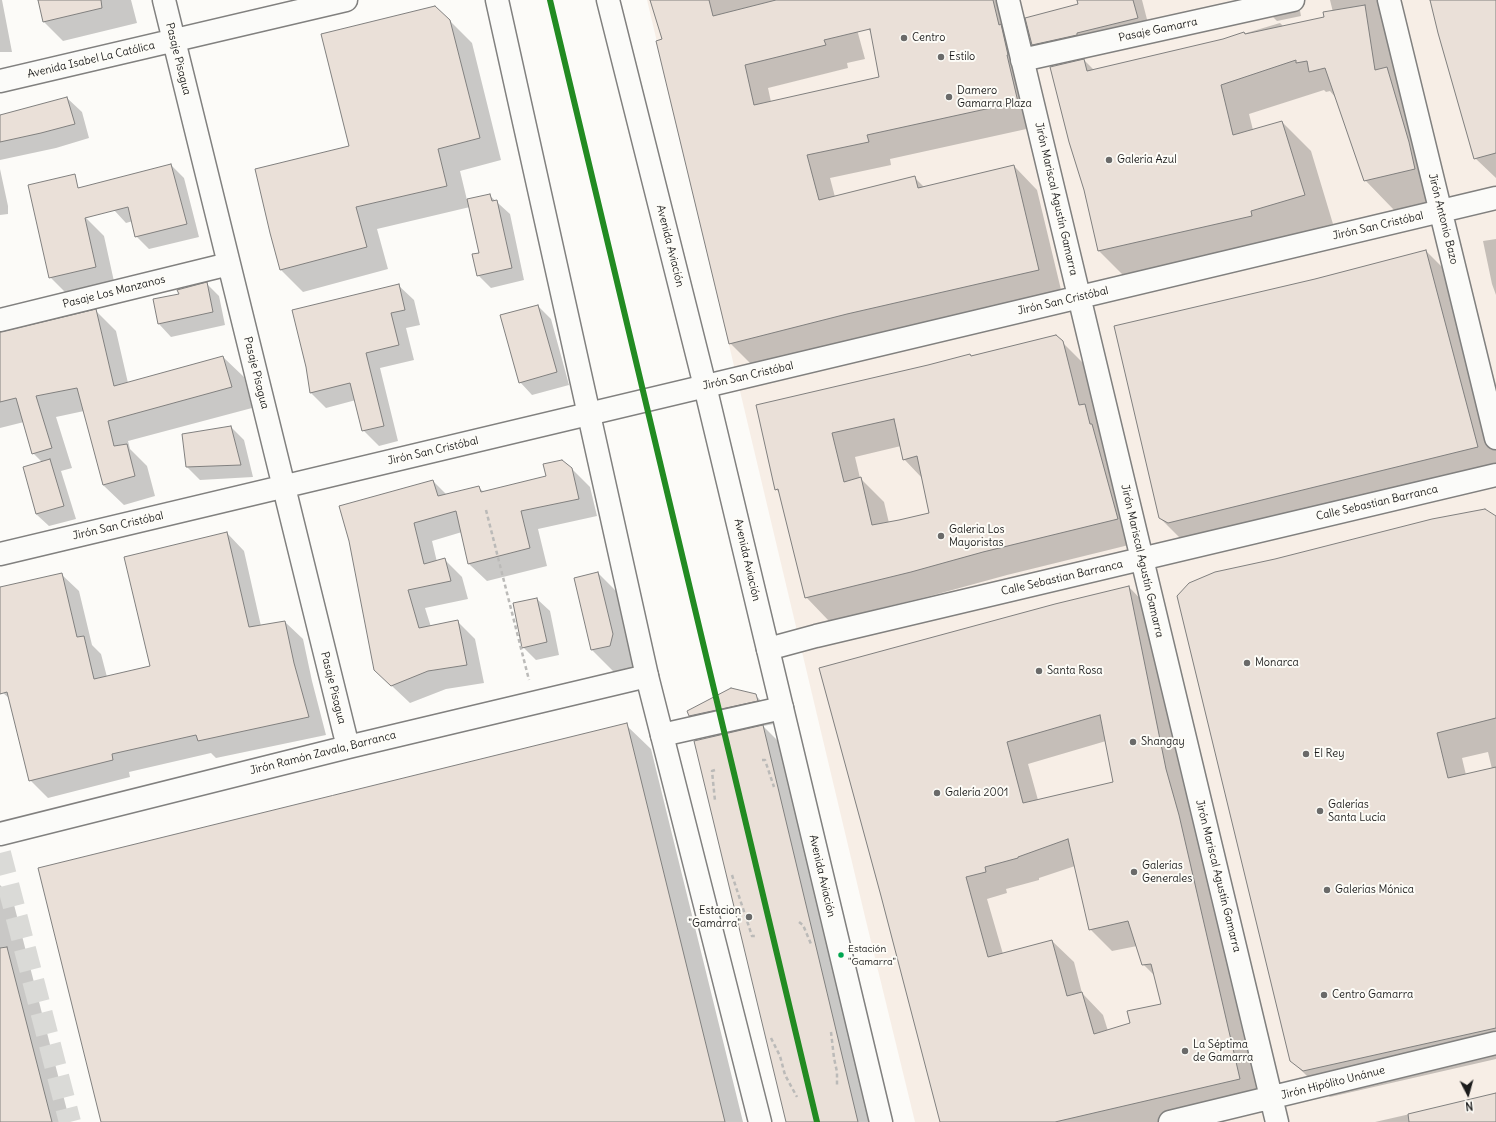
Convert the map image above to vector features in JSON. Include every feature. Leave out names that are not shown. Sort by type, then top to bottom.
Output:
[{"type":"street","name":"Pasaje Pisagua","points":[[164,0],[348,747]]},
{"type":"street","name":"Avenida Isabel La Católica","points":[[0,81],[346,0]]},
{"type":"street","points":[[497,0],[647,676],[760,1122]]},
{"type":"street","name":"Avenida Aviación","points":[[608,0],[706,386],[881,1122]]},
{"type":"street","name":"Jirón Mariscal Agustín Gamarra","points":[[1008,0],[1277,1122]]},
{"type":"street","name":"Pasaje Gamarra","points":[[1022,60],[1293,0]]},
{"type":"street","name":"Jirón Antonio Bazo","points":[[1389,0],[1496,438]]},
{"type":"street","name":"Jirón San Cristóbal","points":[[0,554],[1496,198]]},
{"type":"street","name":"Pasaje Los Manzanos","points":[[0,320],[228,264]]},
{"type":"street","name":"Calle Sebastian Barranca","points":[[768,649],[824,634],[1496,475]]},
{"type":"street","name":"Jirón Ramón Zavala, Barranca","points":[[0,834],[348,747],[647,676]]},
{"type":"street","points":[[662,735],[782,708]]},
{"type":"street","name":"Jirón Hipólito Unánue","points":[[1170,1122],[1496,1043]]},
{"type":"path","points":[[486,510],[534,703]]},
{"type":"path","points":[[762,760],[765,760],[775,789]]},
{"type":"path","points":[[715,770],[712,771],[715,801]]},
{"type":"path","points":[[732,875],[752,936],[756,936]]},
{"type":"path","points":[[799,922],[803,925],[811,944]]},
{"type":"path","points":[[832,1032],[834,1058],[837,1072],[837,1086]]},
{"type":"path","points":[[771,1038],[780,1056],[785,1075],[797,1097]]},
{"type":"shaded area","points":[[647,0],[1496,0],[1496,1122],[915,1122]]},
{"type":"building","points":[[38,0],[101,0],[102,8],[43,22]]},
{"type":"building","points":[[650,0],[709,0],[713,16],[776,0],[993,0],[999,25],[1001,24],[1018,102],[867,135],[869,142],[807,155],[819,200],[915,176],[918,188],[1014,165],[1039,270],[847,314],[729,344],[656,41],[662,39]],"holes":[[[870,29],[879,77],[754,105],[745,65],[826,45],[824,40]]]},
{"type":"building","points":[[1077,0],[1133,0],[1138,18],[1077,33],[1077,35],[1032,45],[1025,18],[1078,4]]},
{"type":"building","points":[[1430,0],[1496,0],[1496,153],[1474,159]]},
{"type":"building","points":[[1365,5],[1375,70],[1387,67],[1409,142],[1415,169],[1364,181],[1325,68],[1309,72],[1307,61],[1296,63],[1296,60],[1221,85],[1233,135],[1282,121],[1305,195],[1251,211],[1252,216],[1098,251],[1084,190],[1069,142],[1050,67],[1084,59],[1087,71],[1223,39],[1244,32],[1245,34],[1324,17],[1323,12]]},
{"type":"building","points":[[435,6],[450,20],[480,138],[438,149],[447,186],[356,207],[367,247],[280,270],[255,169],[349,146],[321,34]]},
{"type":"building","points":[[67,97],[75,124],[0,142],[0,115]]},
{"type":"building","points":[[171,164],[187,224],[135,237],[128,207],[85,218],[96,267],[49,278],[28,185],[75,174],[78,188]]},
{"type":"building","points":[[490,194],[492,201],[497,200],[512,268],[477,276],[472,254],[479,253],[467,199]]},
{"type":"building","points":[[1426,250],[1478,447],[1168,523],[1159,518],[1114,326],[1315,279]]},
{"type":"building","points":[[207,282],[213,312],[158,324],[153,299],[179,294],[177,290]]},
{"type":"building","points":[[399,284],[405,310],[391,313],[399,345],[366,353],[384,426],[362,431],[350,383],[310,393],[306,367],[292,310]]},
{"type":"building","points":[[538,305],[557,372],[519,383],[500,315]]},
{"type":"building","points":[[96,309],[114,386],[223,356],[232,387],[108,421],[114,446],[127,444],[135,476],[103,485],[77,388],[36,396],[52,448],[32,454],[16,398],[0,402],[0,332]]},
{"type":"building","points":[[1056,335],[1063,341],[1079,405],[1085,404],[1090,424],[1092,424],[1118,519],[805,598],[778,489],[775,490],[756,405],[970,354],[971,356]],"holes":[[[894,419],[903,460],[917,456],[929,513],[872,525],[861,477],[844,482],[832,433]]]},
{"type":"building","points":[[231,426],[241,465],[186,467],[182,434]]},
{"type":"building","points":[[50,459],[64,506],[36,514],[23,467]]},
{"type":"building","points":[[562,460],[572,468],[579,499],[521,511],[530,548],[468,564],[456,511],[414,523],[424,564],[445,558],[451,581],[408,590],[419,628],[458,620],[467,665],[428,671],[391,686],[374,670],[349,541],[339,506],[433,480],[438,496],[479,486],[481,492],[546,476],[543,464]]},
{"type":"building","points":[[1485,509],[1496,516],[1496,718],[1437,733],[1448,778],[1496,767],[1496,1028],[1303,1071],[1290,1061],[1177,596],[1189,583],[1215,572],[1275,559],[1432,519]]},
{"type":"building","points":[[227,532],[249,627],[285,621],[294,663],[309,717],[198,741],[196,735],[112,754],[113,760],[29,781],[7,692],[0,694],[0,587],[62,573],[77,637],[84,636],[94,679],[150,666],[124,557]]},
{"type":"building","points":[[598,572],[613,634],[610,646],[591,650],[574,578]]},
{"type":"building","points":[[1129,586],[1166,769],[1179,815],[1240,1079],[1055,1122],[940,1122],[819,668],[1055,604]],"holes":[[[1100,715],[1113,782],[1023,803],[1007,742]],[[1068,839],[1089,930],[1128,921],[1142,965],[1151,964],[1161,1004],[1127,1011],[1130,1023],[1094,1034],[1082,992],[1067,996],[1052,940],[988,957],[966,877],[986,872],[985,867],[1018,858]]]},
{"type":"building","points":[[537,598],[547,642],[522,648],[513,603]]},
{"type":"building","points":[[731,688],[756,694],[758,701],[689,716],[687,711]]},
{"type":"building","points":[[627,723],[725,1122],[101,1122],[38,868]]},
{"type":"building","points":[[763,725],[858,1122],[786,1122],[694,741]]},
{"type":"building","points":[[7,947],[52,1122],[0,1122],[0,948]]},
{"type":"building","points":[[1496,1093],[1496,1122],[1409,1122],[1408,1114]]},
{"type":"tunnel","points":[[0,853],[70,1122]]},
{"type":"transit line","points":[[550,0],[817,1122]]},
{"type":"place","name":"Centro","points":[[904,38]]},
{"type":"place","name":"Estilo","points":[[941,57]]},
{"type":"place","name":"Damero Gamarra Plaza","points":[[949,97]]},
{"type":"place","name":"Galería Azul","points":[[1109,160]]},
{"type":"place","name":"Galeria Los Mayoristas","points":[[941,536]]},
{"type":"place","name":"Monarca","points":[[1247,663]]},
{"type":"place","name":"Santa Rosa","points":[[1039,671]]},
{"type":"place","name":"Shangay","points":[[1133,742]]},
{"type":"place","name":"El Rey","points":[[1306,754]]},
{"type":"place","name":"Galería 2001","points":[[937,793]]},
{"type":"place","name":"Galerías Santa Lucía","points":[[1320,811]]},
{"type":"place","name":"Galerías Generales","points":[[1134,872]]},
{"type":"place","name":"Galerías Mónica","points":[[1327,890]]},
{"type":"place","name":"Estacion \"Gamarra\"","points":[[749,917]]},
{"type":"place","name":"Estación \"Gamarra\"","points":[[841,955]]},
{"type":"place","name":"Centro Gamarra","points":[[1324,995]]},
{"type":"place","name":"La Séptima de Gamarra","points":[[1185,1051]]}]
